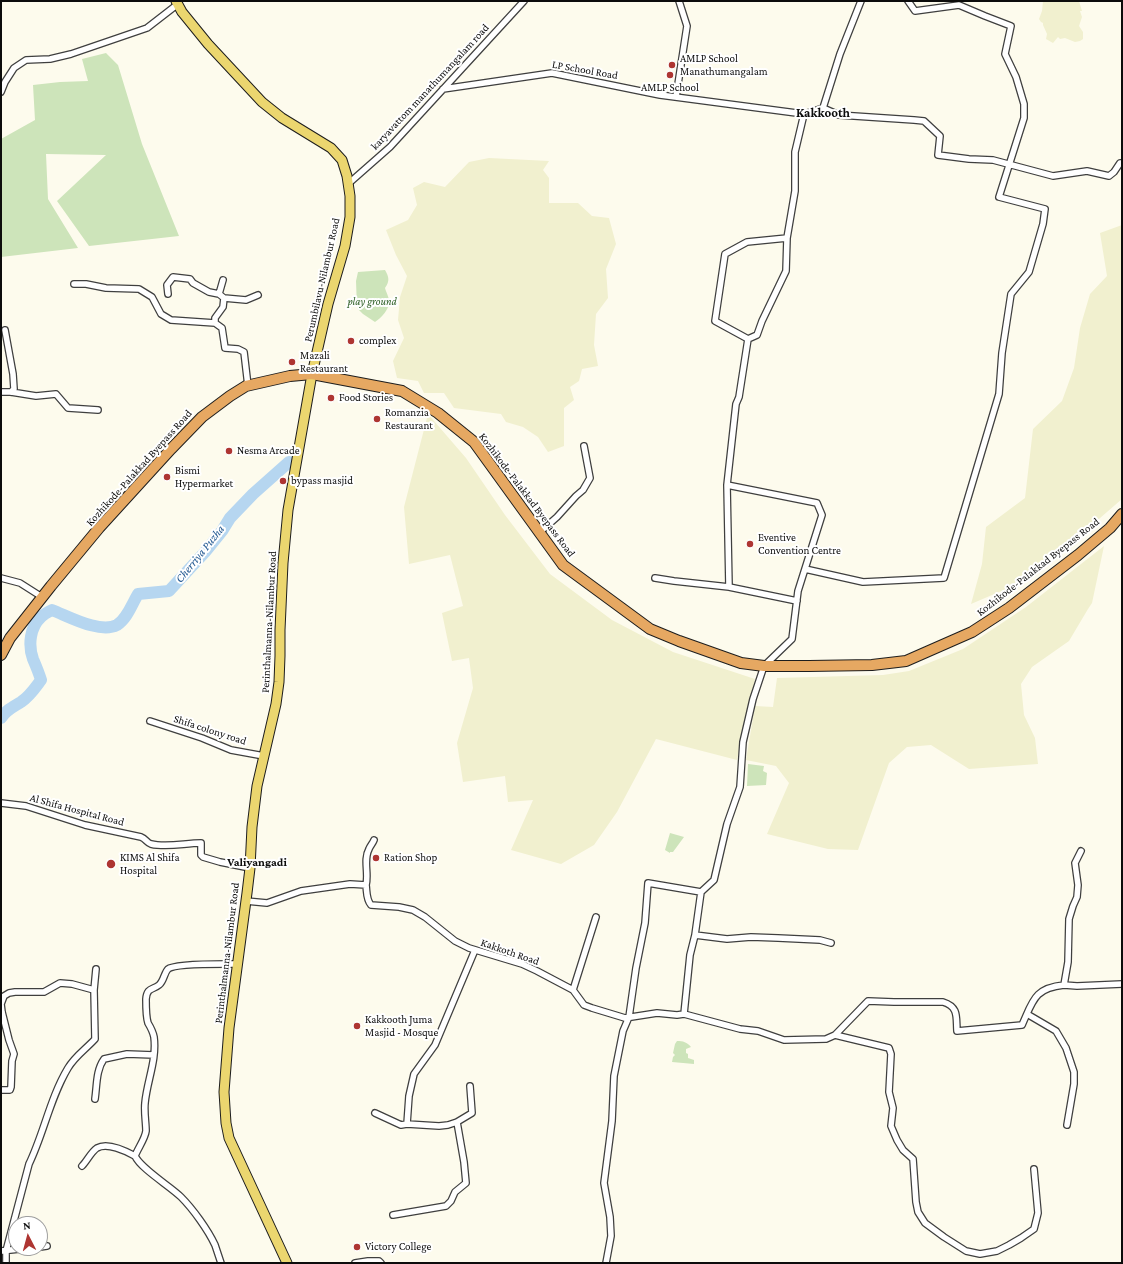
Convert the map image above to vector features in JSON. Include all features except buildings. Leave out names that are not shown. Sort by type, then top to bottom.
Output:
[{"type":"highway","name":"Kozhikode-Palakkad Byepass Road","points":[[1,654],[10,638],[42,597],[100,528],[180,439],[202,417],[230,396],[248,386],[290,376],[312,374],[402,391],[438,413],[474,442],[563,565],[650,629],[741,663],[764,666],[872,665],[906,661],[972,632],[1009,608],[1078,555],[1110,528],[1122,514]]},
{"type":"main road","name":"Perumbilavu-Nilambur Road","points":[[177,2],[182,12],[208,44],[262,102],[282,118],[332,148],[342,160],[350,196],[350,217],[345,246],[328,304],[312,374]]},
{"type":"main road","name":"Perinthalmanna-Nilambur Road","points":[[287,1263],[229,1138],[226,1128],[224,1092],[229,1028],[250,868],[252,827],[257,786],[276,704],[279,682],[283,570],[288,510],[312,374]]},
{"type":"street","name":"karyavattom manathumangalam road","points":[[348,184],[390,147],[524,1]]},
{"type":"street","points":[[676,97],[687,26],[679,1]]},
{"type":"street","points":[[823,108],[840,54],[861,1]]},
{"type":"street","points":[[805,569],[863,582],[944,578],[999,394],[1002,353],[1012,294],[1028,272],[1043,224],[1045,209],[999,197],[1024,118],[1024,104],[1016,77],[1005,54],[1011,26],[959,5],[915,11],[908,1]]},
{"type":"street","points":[[1,92],[5,82],[14,68],[26,60],[50,59],[71,54],[147,28],[177,2]]},
{"type":"street","name":"LP School Road","points":[[443,89],[552,73],[660,95],[804,114]]},
{"type":"street","points":[[787,238],[747,242],[725,254],[715,321],[748,339],[757,336],[762,321],[786,271],[787,238],[795,191],[795,152],[804,114],[823,108],[839,115],[924,121],[940,136],[938,155],[993,160],[1053,176],[1087,171],[1108,176],[1122,163]]},
{"type":"street","points":[[168,294],[167,285],[172,277],[190,279],[193,283],[209,292],[222,296],[246,300],[258,295]]},
{"type":"street","points":[[215,324],[215,318],[223,307],[223,280]]},
{"type":"street","points":[[74,284],[86,284],[106,288],[139,289],[152,296],[161,314],[171,320],[215,324],[222,328],[226,348],[238,349],[244,352],[248,386]]},
{"type":"street","points":[[5,330],[13,374],[14,389],[11,392]]},
{"type":"street","points":[[729,586],[727,485],[736,404],[739,397],[748,339]]},
{"type":"street","points":[[1,392],[36,396],[56,394],[68,408],[98,410]]},
{"type":"street","points":[[540,532],[583,490],[590,478],[584,446]]},
{"type":"street","points":[[684,1014],[690,955],[695,936],[701,892],[714,880],[727,824],[740,787],[744,742],[753,699],[764,666],[792,640],[798,591],[822,515],[817,503],[790,496],[727,485]]},
{"type":"street","points":[[1,578],[20,583],[42,597]]},
{"type":"street","points":[[655,578],[729,586],[797,601]]},
{"type":"street","name":"Shifa colony road","points":[[150,721],[202,738],[231,750],[264,756]]},
{"type":"street","name":"Al Shifa Hospital Road","points":[[1,803],[26,806],[85,825],[141,837],[144,838],[149,844],[154,845],[168,846],[201,843],[201,855],[203,857],[250,868]]},
{"type":"street","name":"Kakkoth Road","points":[[374,840],[367,854],[368,880],[366,885],[368,902],[371,905],[399,907],[413,910],[426,917],[455,941],[475,950],[522,964],[573,990],[584,1005],[625,1018],[657,1013],[677,1015],[684,1014],[740,1029],[758,1031],[784,1040],[826,1039],[835,1035]]},
{"type":"street","points":[[1064,985],[1068,962],[1069,919],[1077,897],[1078,885],[1075,863],[1081,851]]},
{"type":"street","points":[[606,1263],[611,1236],[610,1217],[604,1183],[612,1121],[614,1076],[623,1031],[629,1017],[644,923],[648,883],[701,892]]},
{"type":"street","points":[[246,901],[267,903],[301,891],[350,884],[366,885]]},
{"type":"street","points":[[573,990],[596,917]]},
{"type":"street","points":[[695,936],[727,939],[751,937],[820,940],[831,943]]},
{"type":"street","points":[[407,1124],[409,1096],[414,1074],[435,1045],[475,950]]},
{"type":"street","points":[[135,1156],[146,1131],[145,1104],[154,1055],[154,1038],[152,1029],[148,1022],[146,995],[149,990],[160,985],[170,968],[178,966],[238,964]]},
{"type":"street","points":[[6,1263],[3,1251],[29,1164],[36,1151],[47,1115],[68,1067],[95,1039],[94,990],[96,969]]},
{"type":"street","points":[[1,1090],[10,1090],[12,1061],[14,1054],[2,1012],[1,1004],[4,996],[15,992],[44,992],[52,986],[60,983],[72,984],[94,990]]},
{"type":"street","points":[[835,1035],[868,1001],[944,1002],[950,1004],[955,1008],[957,1031],[1022,1025],[1034,999],[1041,991],[1055,986],[1122,984]]},
{"type":"street","points":[[1027,1014],[1056,1031],[1066,1048],[1074,1072],[1074,1084],[1067,1125]]},
{"type":"street","points":[[835,1035],[889,1048],[891,1054],[889,1092],[893,1108],[891,1126],[900,1145],[913,1159],[918,1212],[925,1223],[944,1237],[966,1251],[980,1254],[997,1251],[1034,1229],[1038,1213],[1034,1169]]},
{"type":"street","points":[[95,1099],[98,1070],[104,1059],[128,1054],[154,1055]]},
{"type":"street","points":[[375,1113],[401,1125],[448,1126],[472,1112],[470,1086]]},
{"type":"street","points":[[393,1215],[446,1206],[456,1192],[466,1183],[457,1122]]},
{"type":"street","points":[[82,1166],[94,1151],[101,1147],[120,1149],[135,1156],[136,1159],[180,1197],[194,1212],[214,1244],[221,1263]]},
{"type":"street","points":[[355,1263],[368,1261],[379,1261],[381,1263]]},
{"type":"green space","points":[[1043,1],[1079,1],[1082,17],[1079,26],[1083,32],[1083,39],[1075,42],[1065,38],[1060,39],[1058,37],[1053,43],[1046,39],[1047,34],[1043,23],[1039,19]]},
{"type":"green space","points":[[106,53],[118,65],[142,144],[179,236],[89,246],[57,201],[106,155],[46,154],[48,199],[78,248],[1,257],[1,139],[35,120],[33,85],[88,81],[82,59]]},
{"type":"green space","points":[[489,158],[549,161],[543,170],[549,178],[549,203],[578,203],[592,216],[609,218],[616,244],[606,269],[608,298],[596,314],[594,345],[598,366],[582,369],[579,381],[570,387],[574,400],[564,408],[564,446],[548,452],[538,437],[523,427],[506,422],[501,414],[454,408],[444,393],[424,393],[418,381],[397,378],[393,361],[404,338],[398,320],[400,297],[407,276],[396,255],[386,230],[408,220],[417,205],[413,188],[424,182],[445,187],[469,162]]},
{"type":"green space","points":[[1122,225],[1122,499],[1070,544],[1006,589],[971,604],[982,564],[986,527],[1025,498],[1033,429],[1062,401],[1074,368],[1080,328],[1090,294],[1107,276],[1100,233]]},
{"type":"green space","name":"play ground","points":[[385,270],[388,283],[385,288],[389,298],[389,304],[385,313],[375,322],[357,308],[356,281],[358,272]]},
{"type":"green space","points":[[428,414],[466,458],[505,515],[550,574],[612,620],[673,652],[755,679],[737,760],[656,739],[617,812],[594,845],[561,864],[511,850],[533,800],[508,802],[505,776],[463,782],[457,743],[473,688],[469,658],[452,661],[442,613],[463,606],[450,555],[409,564],[404,507]]},
{"type":"green space","points":[[1104,546],[1092,603],[1069,641],[1032,667],[1021,684],[1024,715],[1035,738],[1038,764],[969,769],[931,745],[907,747],[889,763],[858,850],[828,849],[767,834],[789,783],[776,766],[746,760],[755,706],[773,707],[777,678],[883,675],[909,671],[963,649],[1026,607]]},
{"type":"green space","points":[[748,764],[764,766],[763,771],[767,773],[766,785],[747,786]]},
{"type":"green space","points":[[670,833],[684,837],[673,852],[670,853],[665,850]]},
{"type":"green space","points":[[677,1041],[685,1042],[691,1047],[686,1049],[686,1053],[688,1054],[688,1058],[694,1060],[694,1064],[672,1062],[675,1055],[673,1053]]},
{"type":"waterway","name":"Cherriya Puzha","points":[[1,718],[7,711],[27,697],[41,680],[31,654],[30,642],[34,626],[42,616],[52,610],[93,626],[110,627],[117,625],[126,615],[138,594],[169,591],[205,552],[222,531],[230,518],[253,494],[289,462]]},
{"type":"place","name":"AMLP School Manathumangalam","points":[[672,65]]},
{"type":"place","name":"AMLP School","points":[[670,75]]},
{"type":"place","name":"complex","points":[[351,341]]},
{"type":"place","name":"Mazali Restaurant","points":[[292,362]]},
{"type":"place","name":"Food Stories","points":[[331,398]]},
{"type":"place","name":"Romanzia Restaurant","points":[[377,419]]},
{"type":"place","name":"Nesma Arcade","points":[[229,451]]},
{"type":"place","name":"Bismi Hypermarket","points":[[167,477]]},
{"type":"place","name":"bypass masjid","points":[[283,481]]},
{"type":"place","name":"Eventive Convention Centre","points":[[750,544]]},
{"type":"place","name":"Ration Shop","points":[[376,858]]},
{"type":"place","name":"KIMS Al Shifa Hospital","points":[[111,864]]},
{"type":"place","name":"Kakkooth Juma Masjid - Mosque","points":[[357,1026]]},
{"type":"place","name":"Victory College","points":[[357,1247]]},
{"type":"district","name":"Kakkooth","points":[[823,113]]},
{"type":"district","name":"Valiyangadi","points":[[257,862]]}]
